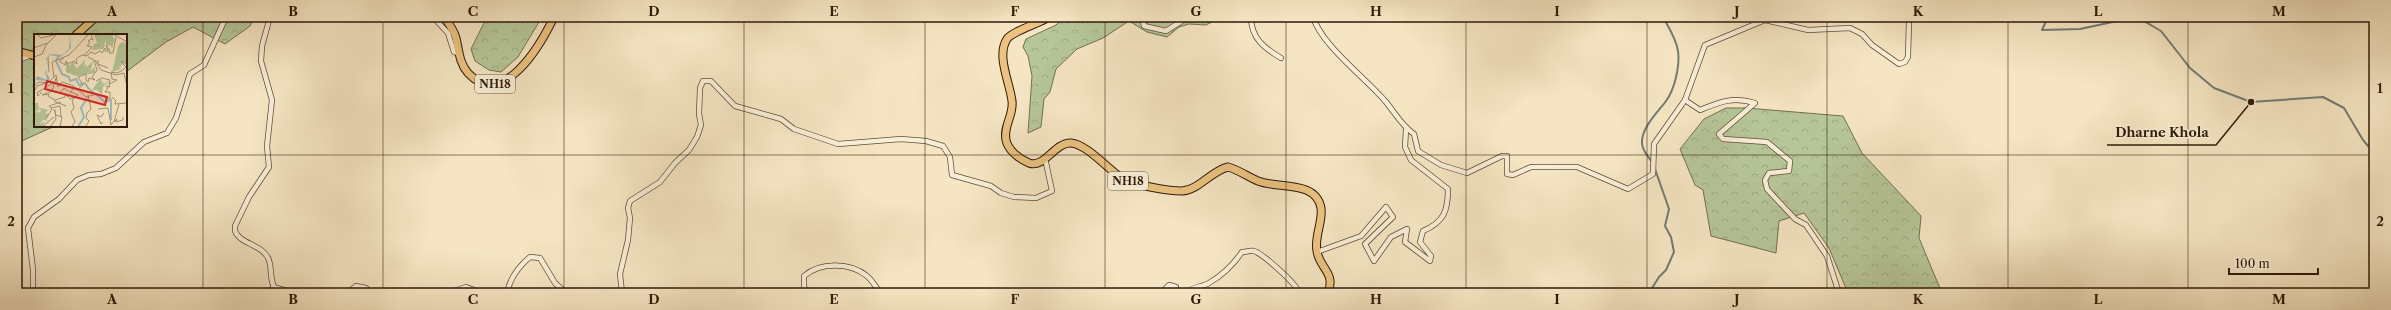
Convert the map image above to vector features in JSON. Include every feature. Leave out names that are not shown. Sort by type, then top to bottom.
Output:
[{"type":"main road","points":[[77,34],[96,17]]},
{"type":"main road","name":"NH18","points":[[444,17],[452,27],[458,53],[467,73],[484,84],[502,84],[514,76],[544,37],[554,17]]},
{"type":"main road","name":"NH18","points":[[1050,17],[1009,36],[1003,53],[1013,103],[1012,112],[1006,130],[1006,140],[1012,152],[1030,163],[1040,162],[1054,150],[1070,143],[1081,146],[1122,178],[1138,184],[1182,191],[1194,188],[1206,178],[1228,167],[1259,182],[1307,190],[1319,200],[1321,208],[1317,252]]},
{"type":"main road","points":[[17,51],[34,56]]},
{"type":"main road","points":[[1317,252],[1321,262],[1328,271],[1330,288],[1328,293]]},
{"type":"street","points":[[33,293],[33,270],[28,228],[34,218],[58,199],[77,180],[89,174],[101,174],[116,168],[144,142],[167,133],[176,118],[190,74],[204,65],[226,17]]},
{"type":"street","points":[[270,17],[262,46],[261,61],[272,100],[267,146],[269,167],[249,197],[234,230],[249,244],[261,249],[269,259],[273,287],[277,293]]},
{"type":"street","points":[[433,17],[448,33],[454,52],[458,53]]},
{"type":"street","points":[[1142,17],[1144,26],[1166,31],[1188,17]]},
{"type":"street","points":[[1251,17],[1253,31],[1258,42],[1264,48],[1281,58]]},
{"type":"street","points":[[1313,17],[1331,45],[1385,101],[1406,129],[1414,134],[1418,150],[1441,165],[1468,173],[1502,156],[1508,156],[1507,174],[1513,176],[1530,167],[1577,167],[1628,189],[1653,174],[1654,144],[1685,100],[1705,45],[1766,20],[1808,30],[1850,28],[1862,34],[1872,45],[1899,64],[1905,62],[1908,57],[1909,20],[1912,17]]},
{"type":"street","points":[[17,60],[34,56]]},
{"type":"street","points":[[622,293],[620,274],[628,240],[630,218],[628,208],[630,201],[660,182],[674,163],[689,150],[697,137],[700,125],[700,88],[703,81],[711,81],[735,106],[781,119],[794,129],[838,144],[901,139],[926,141],[943,146],[950,157],[952,174],[991,186],[1001,193],[1014,197],[1036,198],[1052,192],[1045,158]]},
{"type":"street","points":[[1685,100],[1700,110],[1728,99],[1742,99],[1755,103],[1719,134],[1722,139],[1767,142],[1790,161],[1789,172],[1769,173],[1765,180],[1767,189],[1795,219],[1806,226],[1827,256],[1839,293]]},
{"type":"street","points":[[1317,252],[1361,236],[1386,207],[1393,217],[1365,244],[1374,261],[1391,237],[1407,229],[1405,242],[1430,261],[1431,256],[1420,242],[1423,231],[1434,226],[1448,208],[1448,189],[1412,160],[1405,147],[1406,129]]},
{"type":"street","points":[[1186,293],[1208,284],[1224,273],[1232,267],[1242,252],[1253,251],[1266,258],[1275,268],[1293,282],[1299,293]]},
{"type":"street","points":[[507,293],[510,280],[522,263],[530,257],[540,258],[555,283],[566,293]]},
{"type":"street","points":[[808,293],[804,287],[804,276],[812,269],[826,265],[856,270],[868,277],[879,291],[888,293]]},
{"type":"street","points":[[1161,293],[1169,285],[1176,287],[1175,293]]},
{"type":"street","points":[[347,293],[356,286],[366,288],[372,293]]},
{"type":"street","points":[[273,287],[295,293]]},
{"type":"street","points":[[448,293],[466,287],[482,293]]},
{"type":"street","points":[[229,293],[241,291],[244,293]]},
{"type":"street","points":[[303,293],[311,291],[325,293]]},
{"type":"green space","points":[[17,17],[255,17],[250,26],[225,44],[193,27],[166,42],[127,71],[127,34],[34,34],[34,127],[53,127],[17,143]]},
{"type":"green space","points":[[487,17],[542,17],[518,57],[501,72],[489,70],[475,61],[471,49]]},
{"type":"green space","points":[[1065,17],[1222,17],[1206,25],[1189,24],[1179,27],[1167,37],[1147,32],[1129,21],[1103,38],[1077,49],[1056,69],[1050,92],[1044,99],[1041,127],[1028,133],[1032,76],[1028,56],[1023,47],[1026,39],[1056,25]]},
{"type":"green space","points":[[1726,108],[1746,108],[1843,116],[1862,153],[1921,216],[1919,238],[1942,293],[1848,293],[1829,248],[1804,213],[1779,221],[1776,253],[1711,236],[1703,190],[1695,185],[1680,149],[1704,119]]},
{"type":"waterway","points":[[1652,162],[1643,148],[1642,137],[1647,126],[1666,101],[1672,90],[1678,63],[1676,42],[1663,17]]},
{"type":"waterway","points":[[2048,17],[2042,30],[2080,29],[2136,17]]},
{"type":"waterway","points":[[2137,17],[2161,31],[2190,68],[2214,88],[2251,102],[2323,97],[2344,108],[2363,140],[2374,153]]},
{"type":"waterway","points":[[1649,293],[1659,277],[1666,270],[1674,252],[1671,237],[1665,226],[1669,209],[1655,169]]},
{"type":"place","name":"Dharne Khola","points":[[2251,102]]}]
